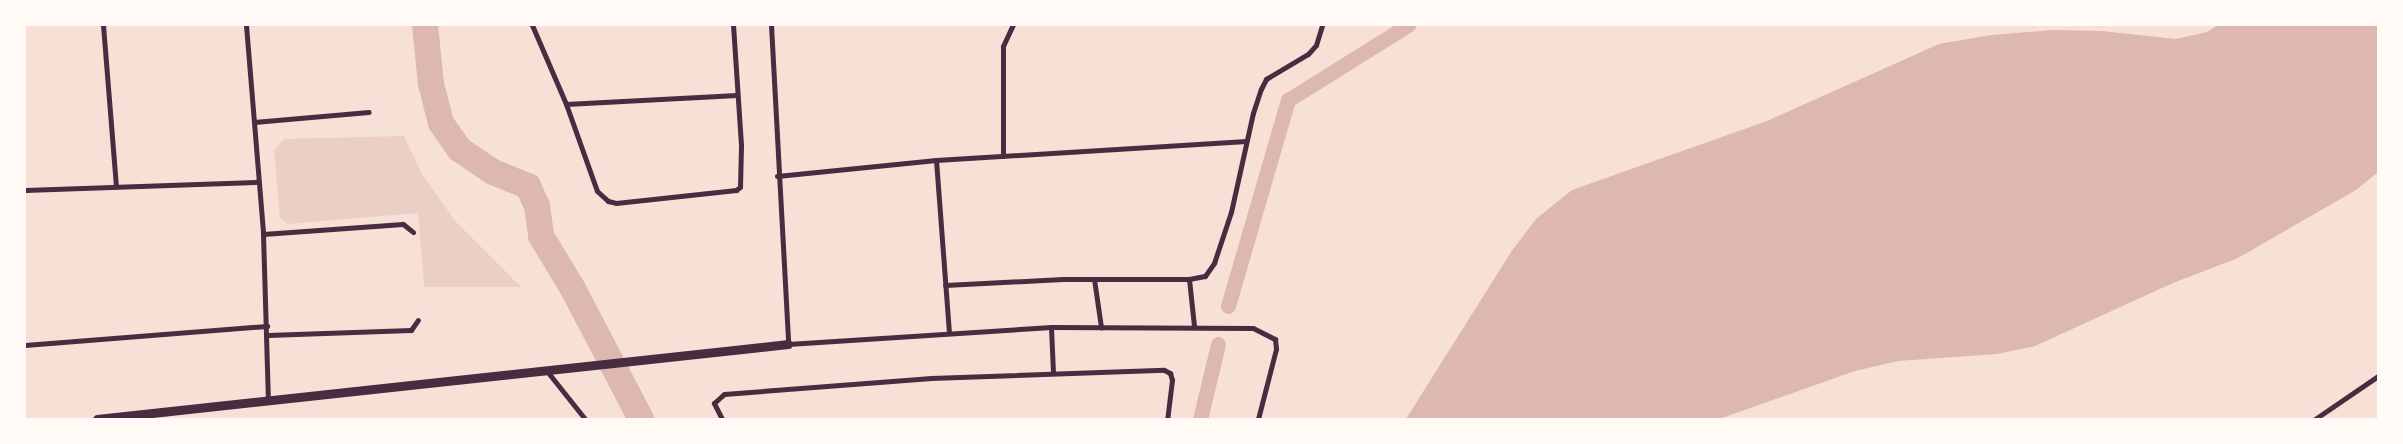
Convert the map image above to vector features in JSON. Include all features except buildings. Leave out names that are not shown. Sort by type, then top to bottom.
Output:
[{"type":"street","points":[[103,25],[116,186]]},
{"type":"street","points":[[246,25],[263,234],[268,335],[268,399]]},
{"type":"street","points":[[532,25],[566,104],[597,191],[608,201],[616,203],[736,190],[743,181],[733,25]]},
{"type":"street","points":[[771,25],[777,176],[788,344]]},
{"type":"street","points":[[1003,156],[1003,46],[1013,25]]},
{"type":"street","points":[[945,285],[1094,279],[1189,279],[1205,276],[1214,263],[1230,212],[1246,141],[1266,79],[1308,54],[1316,45],[1322,25]]},
{"type":"street","points":[[566,104],[737,95]]},
{"type":"street","points":[[254,122],[369,112]]},
{"type":"street","points":[[777,176],[936,160],[1246,141]]},
{"type":"street","points":[[936,160],[949,333]]},
{"type":"street","points":[[25,190],[258,182]]},
{"type":"street","points":[[263,234],[403,224],[413,232]]},
{"type":"street","points":[[1094,279],[1101,327]]},
{"type":"street","points":[[1189,279],[1194,326]]},
{"type":"street","points":[[268,335],[411,330],[418,320]]},
{"type":"street","points":[[25,344],[267,326]]},
{"type":"street","points":[[97,419],[545,368],[788,344],[1051,327],[1236,326],[1253,328],[1275,339],[1274,362],[1258,419]]},
{"type":"street","points":[[1051,327],[1053,373]]},
{"type":"street","points":[[545,368],[585,419]]},
{"type":"street","points":[[722,419],[714,403],[724,394],[931,378],[1164,370],[1170,373],[1172,380],[1167,419]]},
{"type":"street","points":[[2315,419],[2378,376]]},
{"type":"shaded area","points":[[2218,25],[2378,25],[2378,172],[2356,190],[2238,258],[2173,283],[2035,346],[1997,354],[1898,361],[1855,371],[1719,419],[1406,419],[1511,252],[1536,219],[1572,190],[1767,121],[1939,44],[1991,35],[2053,30],[2102,31],[2176,39],[2207,32]]},
{"type":"shaded area","points":[[404,136],[422,174],[456,222],[521,287],[424,287],[418,213],[288,224],[280,218],[274,150],[284,139]]},
{"type":"waterway","points":[[425,25],[431,84],[441,123],[459,149],[493,172],[528,186],[537,206],[541,236],[573,289],[641,419]]},
{"type":"waterway","points":[[1228,306],[1288,100],[1408,25]]},
{"type":"waterway","points":[[1200,419],[1218,344]]}]
